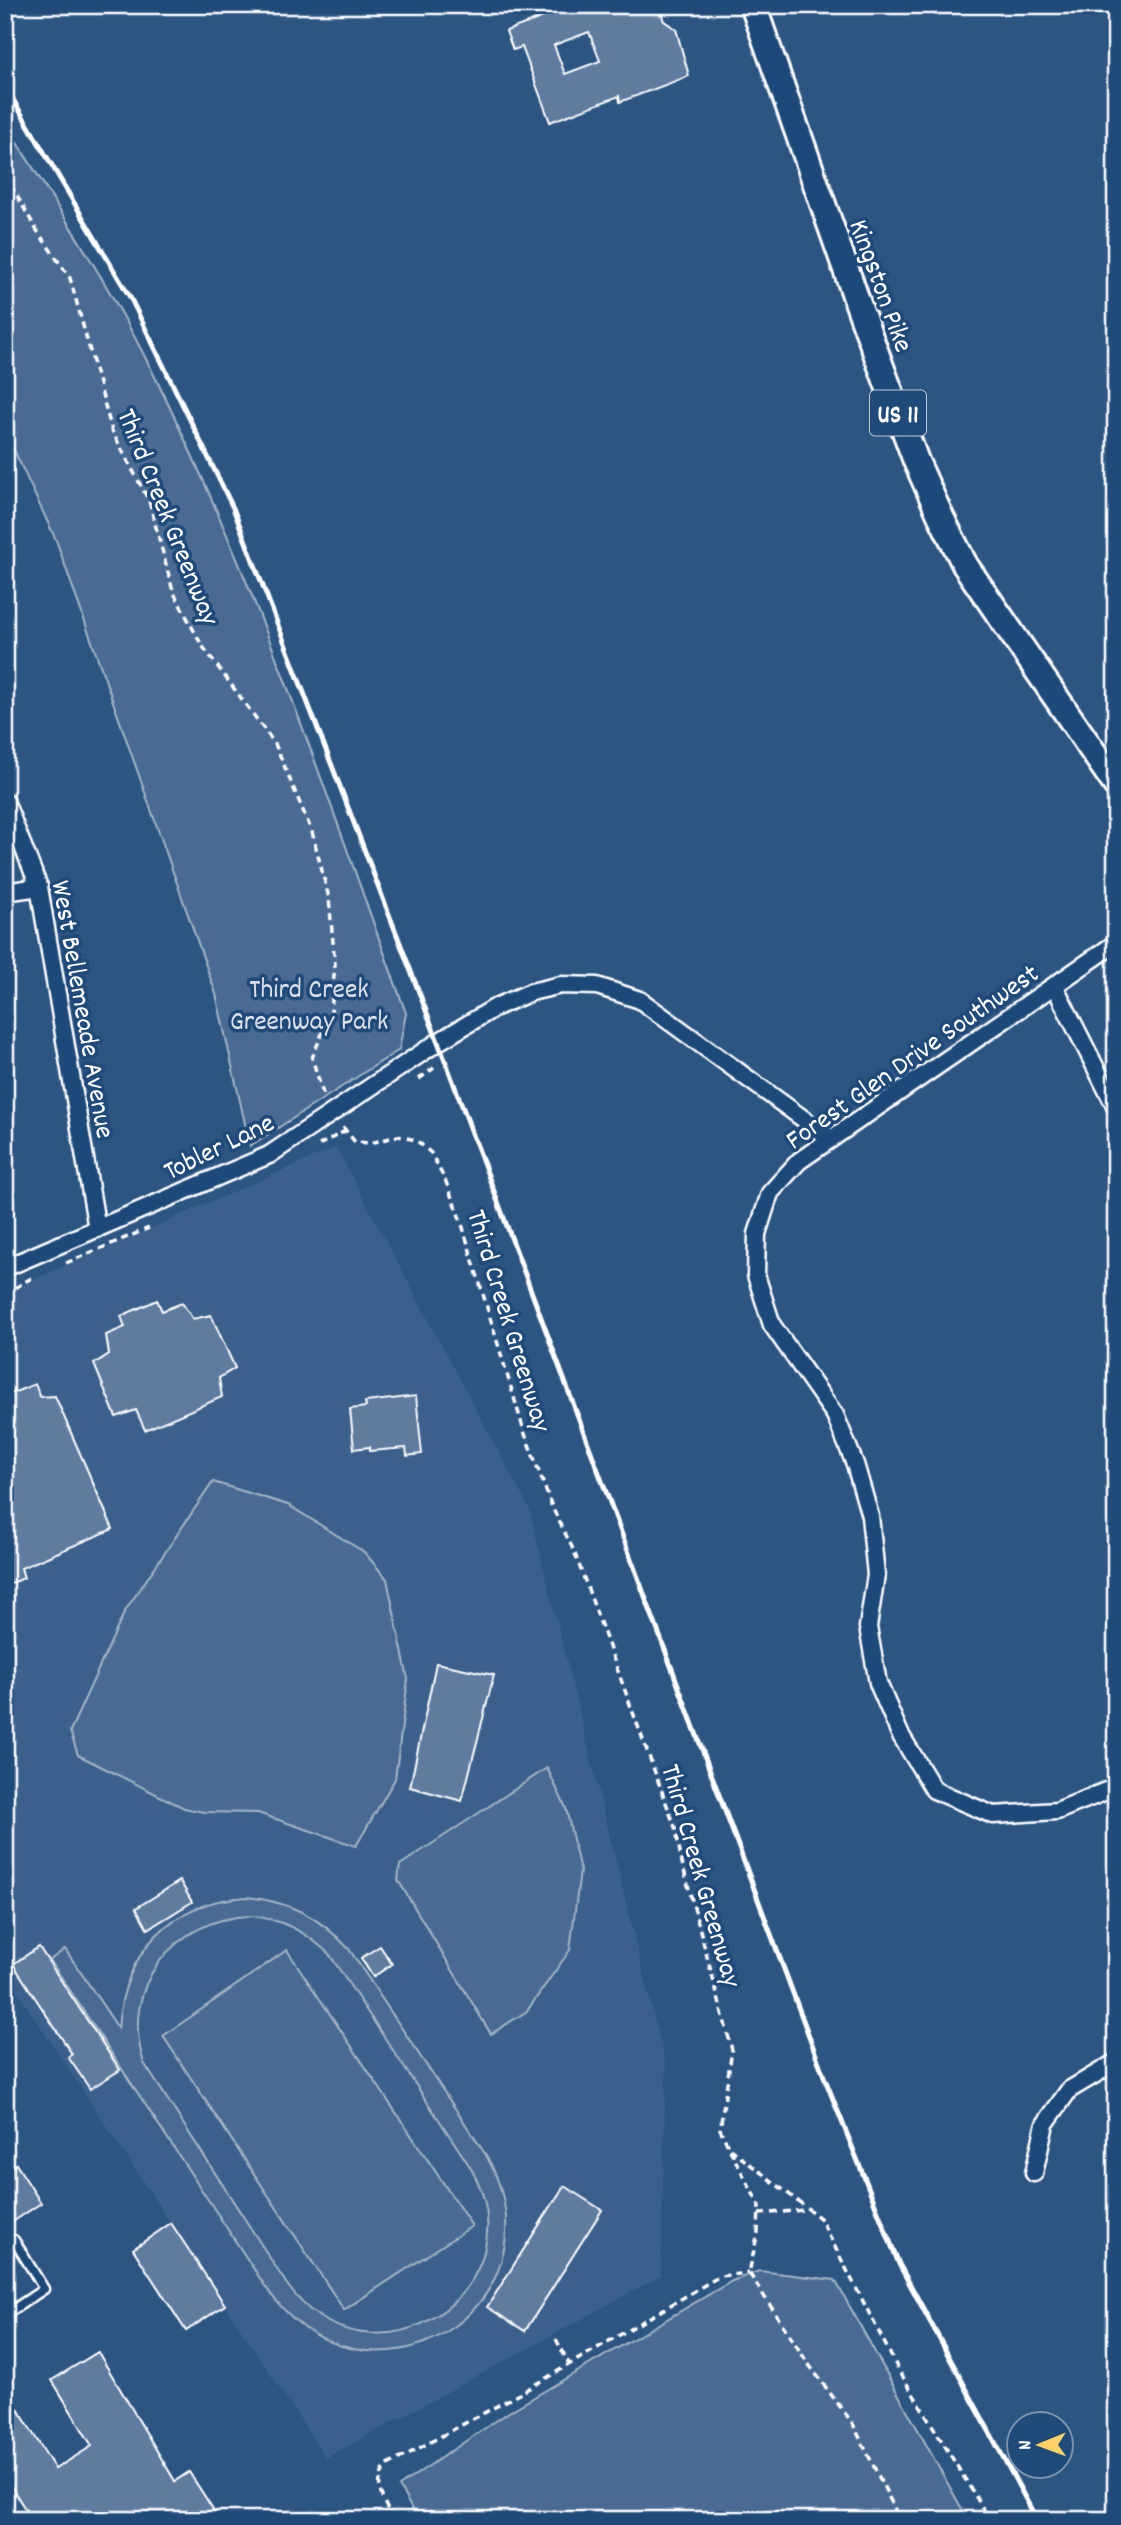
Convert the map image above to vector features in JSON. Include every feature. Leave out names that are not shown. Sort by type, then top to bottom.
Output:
[{"type":"main road","name":"Kingston Pike","points":[[753,5],[863,318],[916,461],[940,517],[965,565],[1116,785]]},
{"type":"street","name":"West Bellemeade Avenue","points":[[5,802],[39,887],[97,1229]]},
{"type":"street","points":[[5,892],[39,887]]},
{"type":"street","name":"Forest Glen Drive Southwest","points":[[1116,943],[799,1161],[770,1193],[757,1234],[756,1275],[772,1325],[835,1415],[855,1464],[870,1516],[876,1575],[868,1628],[878,1683],[900,1734],[934,1790],[993,1815],[1057,1811],[1116,1787]]},
{"type":"street","name":"Tobler Lane","points":[[5,1268],[269,1155],[438,1042],[496,1007],[531,992],[561,985],[597,986],[640,1000],[831,1139]]},
{"type":"street","points":[[1055,987],[1116,1108]]},
{"type":"street","points":[[1034,2173],[1045,2124],[1069,2090],[1116,2062]]},
{"type":"lane","points":[[5,2246],[14,2241],[44,2290],[5,2315]]},
{"type":"path","name":"Third Creek Greenway","points":[[5,175],[36,229],[70,278],[111,431],[149,501],[173,591],[201,644],[275,744],[312,832],[329,898],[335,964],[331,1012],[312,1058],[320,1090],[355,1142],[371,1143],[398,1136],[416,1140],[431,1153],[462,1224],[524,1431],[552,1507],[574,1551],[676,1830],[732,2050],[720,2129],[729,2148]]},
{"type":"path","points":[[729,2148],[820,2218],[898,2369],[990,2520]]},
{"type":"path","points":[[729,2148],[759,2204],[750,2273],[807,2362],[853,2424],[900,2520]]},
{"type":"path","points":[[759,2214],[807,2210]]},
{"type":"path","points":[[393,2520],[378,2490],[379,2476],[386,2466],[720,2276],[750,2273]]},
{"type":"path","points":[[555,2339],[569,2364]]},
{"type":"shaded area","points":[[336,1147],[529,1508],[666,2065],[661,2276],[326,2458],[5,1973],[5,1292]]},
{"type":"green space","name":"Third Creek Greenway Park","points":[[5,124],[122,313],[193,456],[290,693],[406,1013],[399,1050],[250,1146],[216,994],[56,540],[5,431]]},
{"type":"green space","points":[[213,1482],[288,1505],[364,1552],[387,1579],[408,1679],[395,1779],[356,1846],[258,1813],[204,1812],[184,1808],[78,1755],[70,1731],[125,1611]]},
{"type":"green space","points":[[547,1768],[566,1808],[580,1871],[570,1950],[527,2011],[491,2034],[398,1880],[400,1865]]},
{"type":"green space","points":[[246,1897],[276,1902],[303,1912],[338,1938],[349,1949],[486,2155],[505,2211],[501,2261],[480,2302],[445,2333],[401,2349],[354,2349],[307,2329],[265,2286],[50,1960],[65,1949],[118,2028],[122,2001],[130,1977],[155,1936],[194,1909],[219,1901]],"holes":[[[251,1916],[273,1920],[293,1928],[329,1954],[467,2162],[486,2208],[484,2251],[467,2287],[438,2315],[401,2331],[361,2333],[321,2318],[286,2283],[144,2063],[138,2035],[139,2009],[146,1984],[159,1962],[176,1944],[198,1929],[223,1920]]]},
{"type":"green space","points":[[287,1950],[472,2226],[344,2310],[163,2036]]},
{"type":"green space","points":[[759,2271],[835,2280],[968,2520],[418,2520],[399,2486],[512,2410],[732,2281]]},
{"type":"building","points":[[575,5],[658,5],[664,21],[676,29],[689,76],[620,102],[619,96],[550,122],[522,47],[513,50],[506,31]],"holes":[[[589,32],[600,61],[565,74],[554,45]]]},
{"type":"building","points":[[157,1300],[162,1311],[182,1303],[193,1319],[211,1315],[235,1368],[219,1378],[222,1397],[145,1430],[136,1410],[116,1417],[94,1364],[109,1354],[106,1335],[125,1327],[121,1316]]},
{"type":"building","points":[[35,1384],[40,1397],[55,1396],[113,1529],[21,1568],[24,1578],[5,1586],[5,1396]]},
{"type":"building","points":[[416,1396],[422,1454],[407,1456],[406,1448],[370,1451],[370,1447],[354,1449],[350,1409],[366,1407],[365,1402]]},
{"type":"building","points":[[436,1663],[494,1675],[462,1801],[410,1787]]},
{"type":"building","points":[[180,1881],[192,1902],[148,1929],[136,1908]]},
{"type":"building","points":[[380,1946],[392,1964],[373,1977],[361,1958]]},
{"type":"building","points":[[39,1947],[120,2070],[90,2089],[68,2057],[72,2054],[13,1964]]},
{"type":"building","points":[[16,2164],[41,2203],[5,2227],[5,2171]]},
{"type":"building","points":[[564,2186],[602,2210],[525,2331],[487,2307]]},
{"type":"building","points":[[171,2223],[225,2305],[186,2331],[133,2249]]},
{"type":"building","points":[[98,2352],[175,2481],[189,2472],[220,2520],[47,2520],[43,2514],[32,2520],[5,2477],[5,2388],[55,2469],[92,2446],[52,2380]]},
{"type":"railway","points":[[5,86],[131,299],[233,508],[445,1060],[825,2079],[899,2264],[1037,2520]]}]
